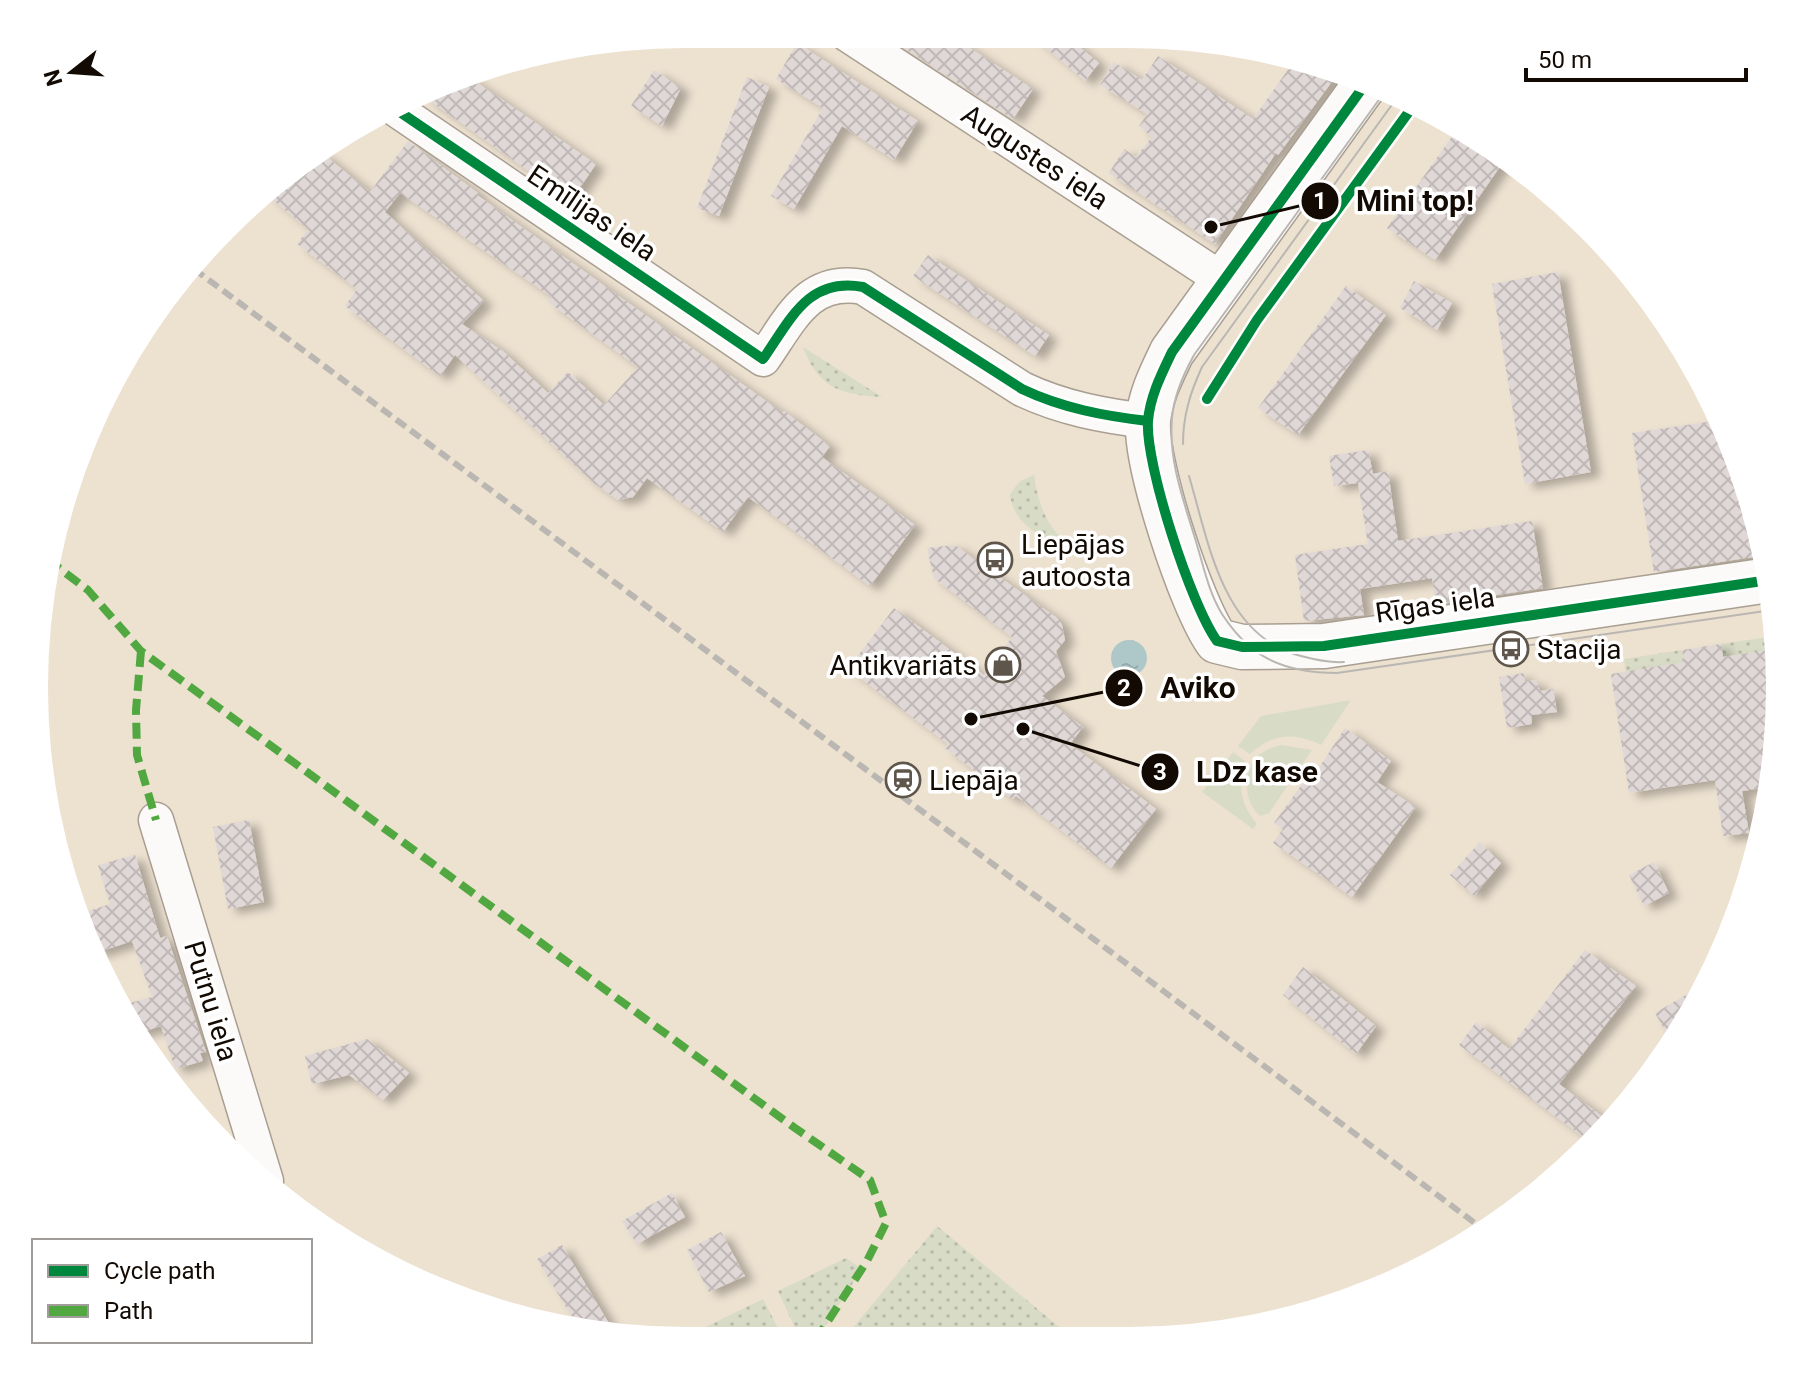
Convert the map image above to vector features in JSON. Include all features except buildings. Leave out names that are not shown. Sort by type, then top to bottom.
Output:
[{"type":"street","name":"Augustes iela","points":[[868,48],[1223,280]]},
{"type":"street","points":[[1148,421],[1157,384],[1172,352],[1359,92]]},
{"type":"street","name":"Emīlijas iela","points":[[404,115],[763,359],[799,307],[821,289],[843,283],[863,287],[1022,389],[1050,402],[1148,421]]},
{"type":"street","name":"Rīgas iela","points":[[1148,421],[1158,485],[1204,623],[1217,641],[1242,647],[1324,646],[1757,582]]},
{"type":"street","name":"Putnu iela","points":[[156,820],[261,1163]]},
{"type":"green space","points":[[803,347],[882,397],[854,394],[833,387],[816,372]]},
{"type":"green space","points":[[1034,475],[1044,513],[1054,530],[1068,544],[1066,548],[1022,522],[1012,505],[1010,494],[1020,481]]},
{"type":"green space","points":[[1764,638],[1765,651],[1723,657],[1721,644]]},
{"type":"green space","points":[[1682,650],[1684,662],[1626,672],[1624,659]]},
{"type":"green space","points":[[1351,700],[1321,745],[1302,738],[1284,737],[1267,742],[1250,754],[1238,746],[1261,716]]},
{"type":"green space","points":[[1281,745],[1312,750],[1269,813],[1260,816],[1250,801],[1248,774],[1256,758]]},
{"type":"green space","points":[[1233,752],[1245,761],[1241,786],[1247,810],[1257,824],[1253,829],[1202,792]]},
{"type":"green space","points":[[937,1226],[1059,1327],[854,1327]]},
{"type":"green space","points":[[846,1258],[862,1269],[825,1327],[795,1327],[778,1291]]},
{"type":"green space","points":[[763,1299],[777,1327],[705,1327]]},
{"type":"water","points":[[1129,640],[1142,645],[1147,658],[1142,671],[1129,676],[1116,671],[1111,658],[1116,645]]},
{"type":"tram line","points":[[1378,100],[1194,355],[1177,393],[1171,434],[1178,483],[1210,589],[1228,623],[1250,647],[1269,660],[1302,670],[1337,673],[1762,611]]},
{"type":"tram line","points":[[1183,444],[1188,405],[1202,367],[1391,106]]},
{"type":"tram line","points":[[1189,476],[1223,584],[1236,608],[1253,629],[1274,645],[1301,656],[1344,662]]},
{"type":"railway","points":[[200,274],[1475,1223]]},
{"type":"marked path","points":[[59,568],[88,590],[141,651],[870,1180],[886,1223],[867,1261],[824,1327]]},
{"type":"marked path","points":[[141,651],[136,710],[137,755],[156,820]]},
{"type":"cycle path","points":[[1359,92],[1172,352],[1151,403],[1149,441],[1162,500],[1183,567],[1206,623],[1217,641],[1242,647],[1324,646],[1757,582]]},
{"type":"cycle path","points":[[1207,399],[1257,320],[1408,113]]},
{"type":"cycle path","points":[[404,115],[763,359],[792,316],[815,295],[828,288],[863,287],[1022,389],[1084,410],[1148,421]]},
{"type":"place","name":"Mini top!","points":[[1211,227]]},
{"type":"place","name":"Liepājas autoosta","points":[[995,560]]},
{"type":"place","name":"Stacija","points":[[1511,649]]},
{"type":"place","name":"Antikvariāts","points":[[1003,665]]},
{"type":"place","name":"Aviko","points":[[971,719]]},
{"type":"place","name":"LDz kase","points":[[1023,729]]},
{"type":"place","name":"Liepāja","points":[[903,780]]}]
